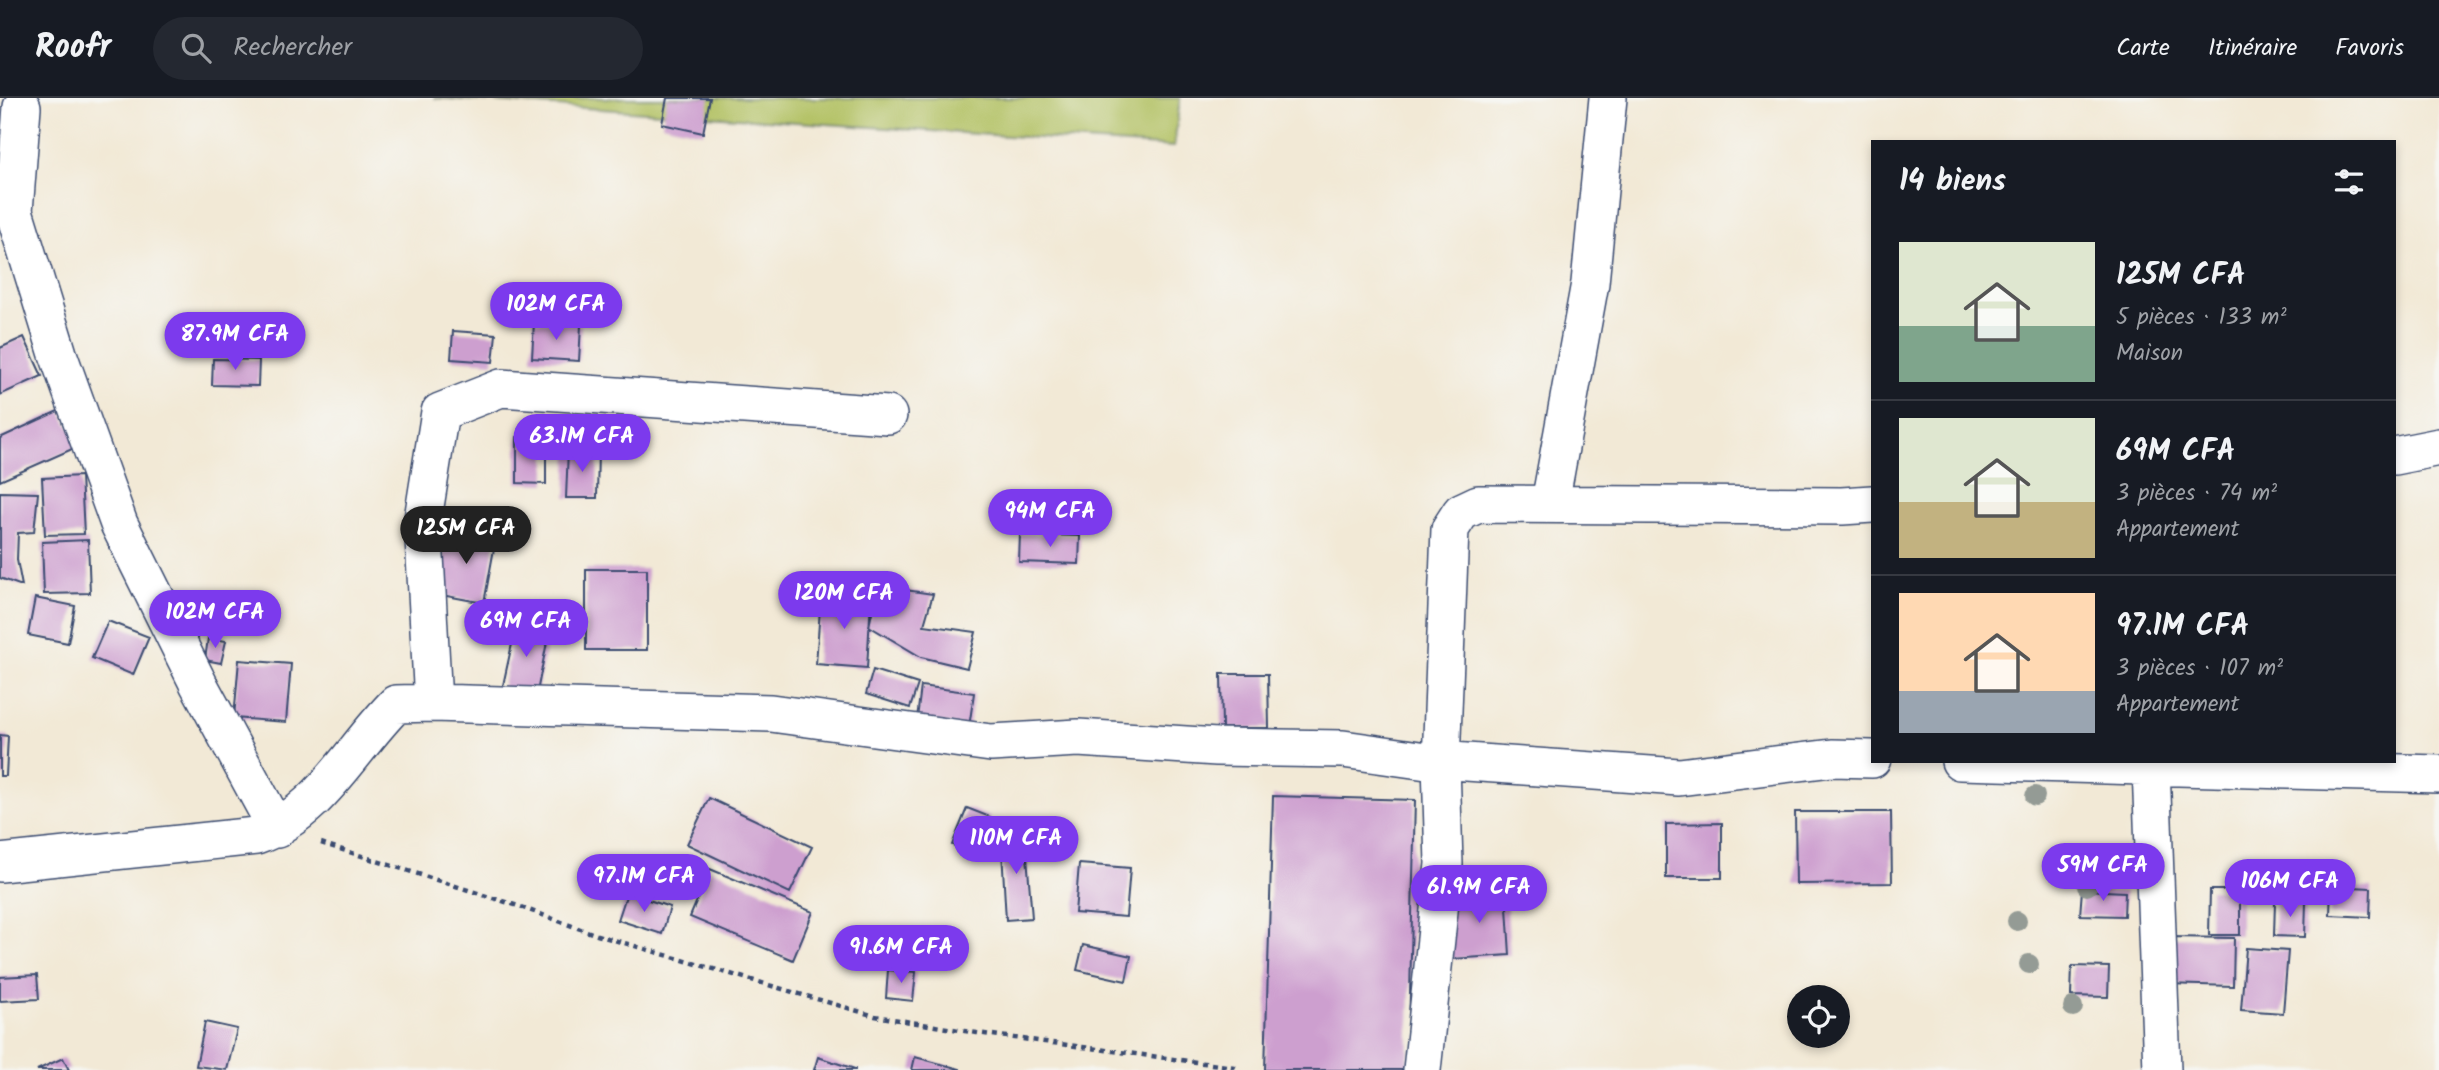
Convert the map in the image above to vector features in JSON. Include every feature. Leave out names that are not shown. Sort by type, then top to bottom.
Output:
[{"type":"street","points":[[1550,503],[1590,283],[1608,98]]},
{"type":"street","points":[[22,107],[14,211],[58,354],[119,524],[199,685],[277,829]]},
{"type":"street","points":[[433,703],[423,519],[440,412],[501,388],[888,415]]},
{"type":"street","points":[[2396,456],[2439,447]]},
{"type":"street","points":[[1422,1070],[1444,864],[1441,763],[1450,529],[1461,512],[1478,503],[1871,504]]},
{"type":"street","points":[[0,863],[256,836],[277,829],[317,798],[396,705],[433,703],[771,713],[991,743],[1078,738],[1217,747],[1343,749],[1441,763],[1452,761],[1679,777],[1832,758],[1871,759]]},
{"type":"street","points":[[2037,763],[2439,774]]},
{"type":"street","points":[[2151,766],[2162,1070]]},
{"type":"path","points":[[277,829],[519,906],[597,935],[875,1016],[977,1034],[1234,1067],[1240,1070]]},
{"type":"green space","points":[[434,98],[1180,98],[1174,147]]},
{"type":"building","points":[[667,98],[710,98],[703,133],[662,124]]},
{"type":"building","points":[[534,322],[581,325],[579,361],[532,358]]},
{"type":"building","points":[[453,331],[496,334],[493,362],[451,359]]},
{"type":"building","points":[[24,337],[42,376],[0,395],[0,348]]},
{"type":"building","points":[[213,359],[259,360],[258,386],[212,385]]},
{"type":"building","points":[[60,410],[79,446],[0,481],[0,438]]},
{"type":"building","points":[[517,437],[546,437],[546,484],[517,483]]},
{"type":"building","points":[[568,449],[598,450],[597,498],[566,498]]},
{"type":"building","points":[[81,476],[84,534],[45,535],[42,478]]},
{"type":"building","points":[[0,492],[38,493],[34,532],[18,533],[17,560],[22,586],[0,578]]},
{"type":"building","points":[[448,529],[496,538],[484,603],[436,594]]},
{"type":"building","points":[[1020,534],[1080,536],[1079,564],[1019,562]]},
{"type":"building","points":[[88,540],[90,593],[44,594],[42,542]]},
{"type":"building","points":[[586,569],[647,569],[647,650],[586,650]]},
{"type":"building","points":[[878,586],[933,594],[924,625],[976,632],[967,668],[921,657],[869,626]]},
{"type":"building","points":[[821,595],[871,598],[867,668],[816,664]]},
{"type":"building","points":[[35,598],[75,606],[68,643],[28,635]]},
{"type":"building","points":[[108,621],[149,637],[133,675],[92,658]]},
{"type":"building","points":[[517,621],[550,627],[536,697],[502,690]]},
{"type":"building","points":[[208,638],[226,641],[221,663],[205,660]]},
{"type":"building","points":[[239,660],[291,664],[286,722],[234,718]]},
{"type":"building","points":[[873,670],[918,684],[910,708],[866,694]]},
{"type":"building","points":[[1221,674],[1268,674],[1269,728],[1222,728]]},
{"type":"building","points":[[921,686],[974,693],[969,727],[917,719]]},
{"type":"building","points":[[0,735],[8,736],[6,776],[0,776]]},
{"type":"building","points":[[1273,796],[1415,800],[1408,1070],[1265,1070]]},
{"type":"building","points":[[709,798],[812,847],[790,893],[687,844]]},
{"type":"building","points":[[967,808],[990,817],[975,853],[952,845]]},
{"type":"building","points":[[1795,812],[1891,812],[1892,883],[1796,884]]},
{"type":"building","points":[[1722,823],[1722,878],[1666,878],[1666,824]]},
{"type":"building","points":[[1025,831],[1032,918],[1006,920],[1001,833]]},
{"type":"building","points":[[1079,864],[1130,868],[1126,917],[1075,913]]},
{"type":"building","points":[[710,869],[813,912],[793,960],[690,917]]},
{"type":"building","points":[[2331,886],[2371,888],[2370,917],[2330,915]]},
{"type":"building","points":[[2082,890],[2125,892],[2124,916],[2080,915]]},
{"type":"building","points":[[2210,890],[2240,890],[2240,935],[2209,935]]},
{"type":"building","points":[[1506,891],[1510,955],[1452,959],[1449,894]]},
{"type":"building","points":[[627,893],[670,907],[662,934],[618,920]]},
{"type":"building","points":[[2275,901],[2306,901],[2305,937],[2274,936]]},
{"type":"building","points":[[2168,937],[2234,938],[2233,986],[2167,984]]},
{"type":"building","points":[[1083,945],[1131,956],[1126,981],[1077,970]]},
{"type":"building","points":[[2246,948],[2288,951],[2283,1013],[2241,1010]]},
{"type":"building","points":[[2072,966],[2109,967],[2108,997],[2071,996]]},
{"type":"building","points":[[888,970],[916,972],[913,1001],[886,998]]},
{"type":"building","points":[[37,975],[39,999],[0,1001],[0,977]]},
{"type":"building","points":[[205,1022],[237,1029],[227,1070],[196,1066]]},
{"type":"building","points":[[818,1057],[855,1069],[855,1070],[814,1070]]},
{"type":"building","points":[[915,1057],[960,1069],[960,1070],[912,1070]]},
{"type":"building","points":[[63,1058],[69,1070],[37,1070]]}]
